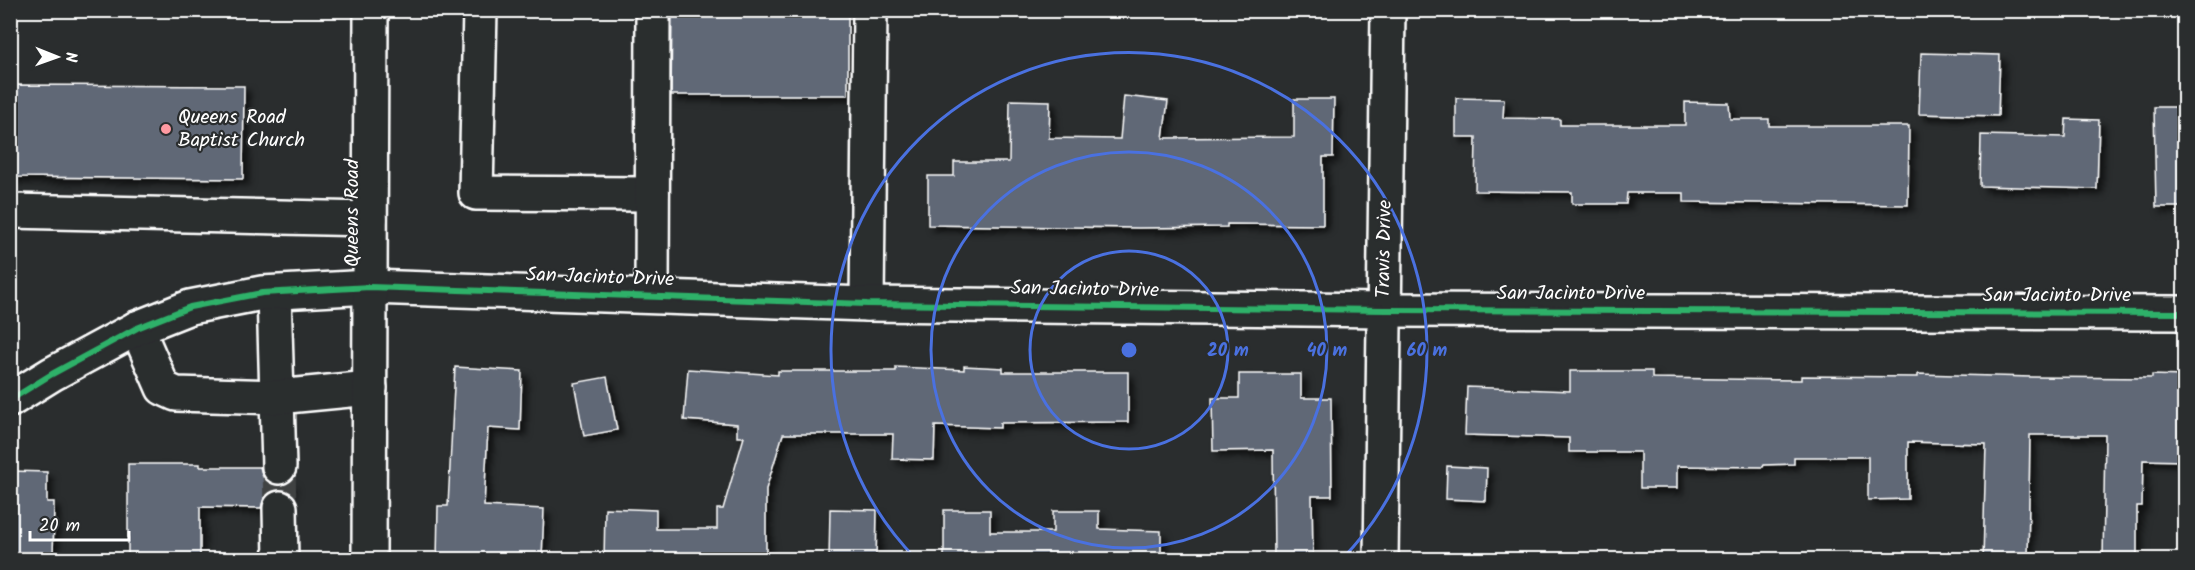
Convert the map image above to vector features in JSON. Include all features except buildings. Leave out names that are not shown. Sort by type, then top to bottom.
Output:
[{"type":"street","name":"Queens Road","points":[[369,560],[370,10]]},
{"type":"street","points":[[480,10],[477,193],[652,194]]},
{"type":"street","points":[[652,10],[652,296]]},
{"type":"street","points":[[867,304],[870,10]]},
{"type":"street","name":"Travis Drive","points":[[1381,560],[1388,10]]},
{"type":"street","points":[[10,211],[370,219]]},
{"type":"street","name":"San Jacinto Drive","points":[[10,400],[52,374],[137,328],[190,307],[274,293],[370,287],[867,304],[1384,310],[2184,313]]},
{"type":"street","points":[[274,293],[279,467]]},
{"type":"street","points":[[137,328],[163,388],[176,394],[277,398],[370,388]]},
{"type":"street","points":[[280,508],[281,560]]},
{"type":"tunnel","points":[[279,467],[280,508]]},
{"type":"cycle path","points":[[10,400],[52,374],[137,328],[190,307],[262,293],[370,287],[867,304],[1384,310],[2184,313]]},
{"type":"place","name":"Queens Road Baptist Church","points":[[166,129]]}]
